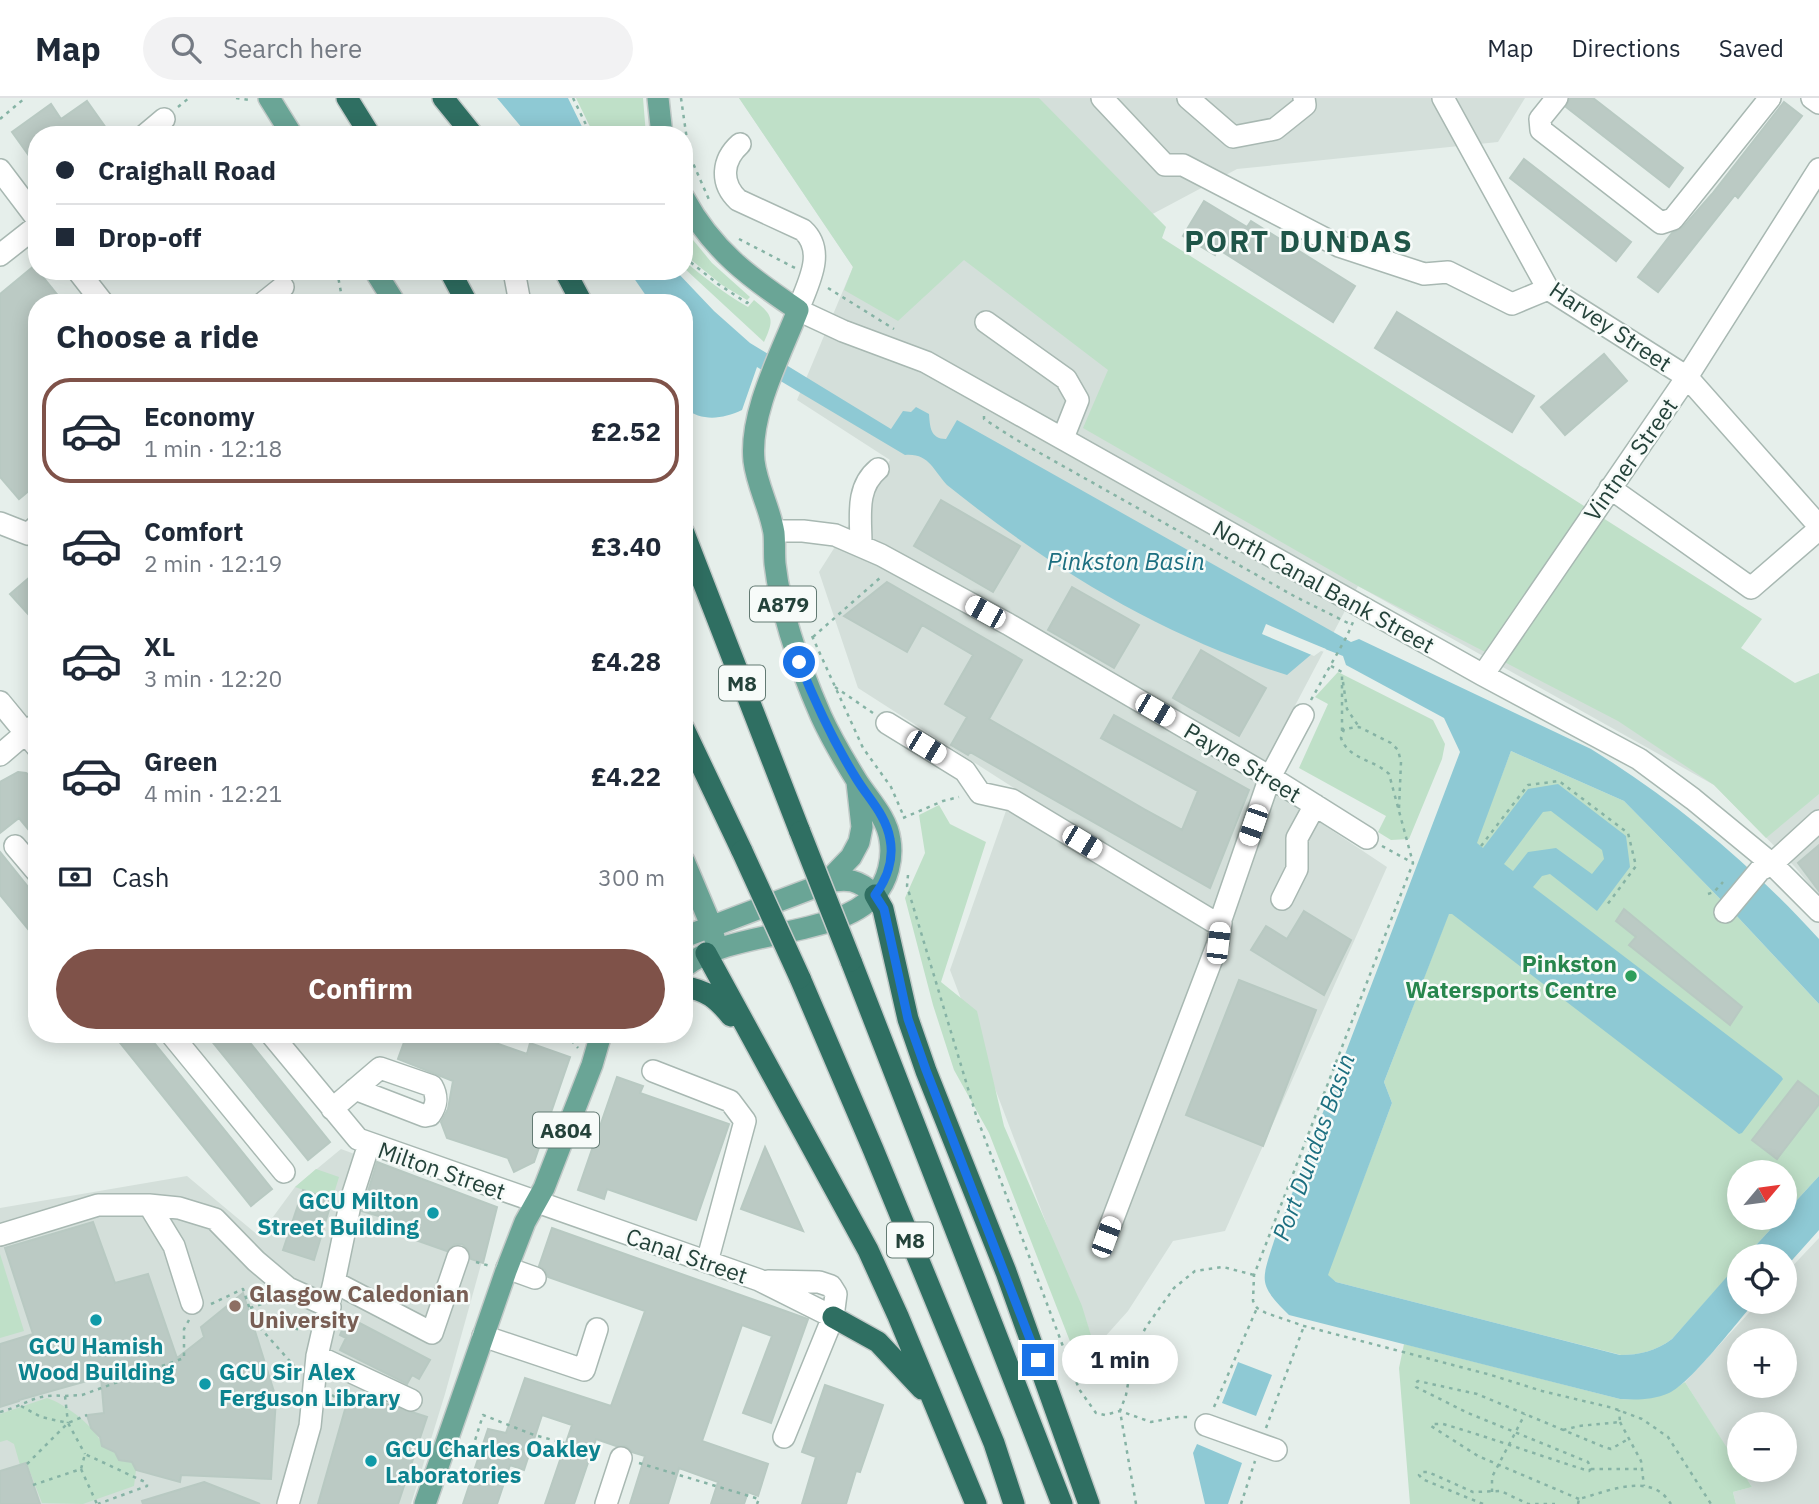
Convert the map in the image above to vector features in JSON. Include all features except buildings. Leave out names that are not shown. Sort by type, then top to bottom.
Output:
[{"type":"highway","points":[[346,98],[364,126]]},
{"type":"highway","points":[[443,98],[466,126]]},
{"type":"highway","name":"M8","points":[[693,556],[1062,1504]]},
{"type":"highway","name":"M8","points":[[693,748],[800,978],[873,1149],[994,1443],[1014,1504]]},
{"type":"highway","points":[[879,902],[908,1019],[1006,1272],[1089,1504]]},
{"type":"highway","points":[[711,951],[755,1045],[868,1250],[976,1504]]},
{"type":"highway","points":[[693,988],[716,998],[755,1045]]},
{"type":"highway","points":[[833,1317],[878,1342],[935,1404]]},
{"type":"main road","points":[[269,98],[286,126]]},
{"type":"main road","points":[[658,98],[661,126]]},
{"type":"main road","points":[[693,211],[715,244],[762,286],[798,310]]},
{"type":"main road","name":"A879","points":[[798,310],[759,417],[754,462],[774,531],[775,564],[781,597],[799,662],[822,718],[856,779],[886,822],[890,840],[888,871],[879,902]]},
{"type":"main road","name":"A879","points":[[693,929],[826,883],[851,857],[859,842],[862,827],[856,779]]},
{"type":"main road","points":[[693,962],[711,951],[842,916],[879,902],[867,887],[847,878],[826,883]]},
{"type":"main road","points":[[693,882],[711,925],[711,951]]},
{"type":"main road","points":[[693,937],[711,951]]},
{"type":"main road","name":"A804","points":[[425,1504],[482,1336],[598,1043]]},
{"type":"main road","name":"A804","points":[[594,1057],[606,1043]]},
{"type":"street","points":[[1102,98],[1165,165],[1184,165],[1339,246],[1424,274],[1448,272],[1512,304],[1548,289]]},
{"type":"street","points":[[1188,98],[1233,137],[1275,130],[1305,105],[1304,98]]},
{"type":"street","name":"Harvey Street","points":[[1443,98],[1548,289],[1687,377],[1819,528]]},
{"type":"street","points":[[1557,98],[1540,119],[1541,130],[1661,223],[1673,219],[1770,98]]},
{"type":"street","points":[[1812,98],[1819,103]]},
{"type":"street","points":[[156,126],[164,119]]},
{"type":"street","points":[[740,144],[730,154],[726,164],[726,184],[731,193],[738,200],[803,230],[809,237],[815,264],[798,310]]},
{"type":"street","name":"Vintner Street","points":[[1483,675],[1687,377],[1819,169]]},
{"type":"street","points":[[0,170],[28,207]]},
{"type":"street","points":[[0,255],[28,233]]},
{"type":"street","points":[[85,280],[96,294]]},
{"type":"street","points":[[274,294],[283,287]]},
{"type":"street","name":"North Canal Bank Street","points":[[798,310],[843,331],[926,362],[1483,675],[1639,759],[1693,799],[1765,870],[1819,911]]},
{"type":"street","points":[[986,322],[1066,379],[1078,400],[1063,438]]},
{"type":"street","points":[[861,545],[860,501],[864,483],[878,468]]},
{"type":"street","points":[[1610,488],[1751,588],[1819,528]]},
{"type":"street","points":[[0,523],[28,534]]},
{"type":"street","name":"Payne Street","points":[[774,531],[821,533],[861,545],[1008,624],[1270,777],[1367,838]]},
{"type":"street","points":[[0,702],[28,730]]},
{"type":"street","points":[[1106,1237],[1218,943],[1220,924],[1270,777],[1303,715]]},
{"type":"street","points":[[887,723],[965,771],[980,793],[1012,800],[1220,924]]},
{"type":"street","points":[[0,755],[28,738]]},
{"type":"street","points":[[1282,899],[1297,869],[1297,838],[1315,805]]},
{"type":"street","points":[[1725,912],[1765,870],[1819,821]]},
{"type":"street","points":[[15,846],[28,861]]},
{"type":"street","points":[[178,1043],[284,1172]]},
{"type":"street","name":"Milton Street","points":[[278,1043],[358,1139],[536,1202]]},
{"type":"street","points":[[653,1071],[730,1101],[745,1121],[707,1262]]},
{"type":"street","points":[[332,1109],[355,1090]]},
{"type":"street","points":[[288,1504],[310,1426],[317,1356],[330,1307],[351,1200],[369,1144]]},
{"type":"street","name":"Canal Street","points":[[536,1202],[759,1280],[819,1282],[831,1286],[836,1294],[833,1317]]},
{"type":"street","points":[[0,1235],[99,1205],[179,1208],[215,1219],[256,1261],[288,1288],[330,1307]]},
{"type":"street","points":[[149,1205],[174,1246],[192,1303]]},
{"type":"street","points":[[334,1282],[432,1332],[458,1257]]},
{"type":"street","points":[[507,1270],[535,1278]]},
{"type":"street","points":[[784,1437],[833,1317]]},
{"type":"street","points":[[482,1336],[584,1370],[597,1329]]},
{"type":"street","points":[[317,1356],[411,1400]]},
{"type":"street","points":[[1206,1425],[1276,1450]]},
{"type":"street","points":[[606,1504],[621,1458]]},
{"type":"path","points":[[0,119],[25,98]]},
{"type":"path","points":[[573,98],[587,126]]},
{"type":"path","points":[[693,264],[747,303],[762,286]]},
{"type":"path","points":[[813,637],[897,564]]},
{"type":"path","points":[[809,629],[863,748],[891,787],[906,825]]},
{"type":"path","points":[[1303,715],[1347,636]]},
{"type":"path","points":[[1329,666],[1342,672]]},
{"type":"path","points":[[1342,672],[1347,709],[1359,727]]},
{"type":"path","points":[[1342,672],[1343,744],[1349,751],[1389,774],[1413,863],[1254,1275],[1251,1294],[1257,1308],[1304,1326],[1619,1410],[1653,1424],[1668,1437],[1711,1504]]},
{"type":"path","points":[[834,686],[887,723]]},
{"type":"path","points":[[1342,733],[1347,727],[1359,727],[1391,743],[1398,750],[1401,762],[1399,808]]},
{"type":"path","points":[[1481,846],[1528,785],[1559,781],[1628,834],[1636,866],[1607,905]]},
{"type":"path","points":[[905,818],[943,801]]},
{"type":"path","points":[[1367,838],[1413,863]]},
{"type":"path","points":[[909,866],[907,886],[976,1115],[1079,1389],[1096,1413],[1105,1415],[1120,1411],[1151,1422],[1178,1417]]},
{"type":"path","points":[[458,1257],[507,1270]]},
{"type":"path","points":[[1136,1504],[1120,1411],[1126,1395],[1134,1350],[1146,1327],[1174,1288],[1195,1271],[1223,1267],[1254,1275]]},
{"type":"path","points":[[243,1289],[254,1321],[323,1334]]},
{"type":"path","points":[[1206,1425],[1257,1308]]},
{"type":"path","points":[[1276,1403],[1304,1326]]},
{"type":"path","points":[[0,1412],[48,1394],[82,1395],[184,1359],[184,1329]]},
{"type":"path","points":[[1591,1469],[1588,1462],[1468,1413],[1416,1387],[1415,1382],[1477,1394],[1611,1449],[1630,1438]]},
{"type":"path","points":[[65,1396],[68,1423],[85,1454],[146,1483],[147,1486],[98,1504],[81,1469],[85,1454]]},
{"type":"path","points":[[20,1406],[41,1417],[68,1423]]},
{"type":"path","points":[[1619,1410],[1620,1422],[1641,1461],[1644,1486]]},
{"type":"path","points":[[1492,1492],[1492,1477],[1525,1414]]},
{"type":"path","points":[[27,1464],[68,1423],[86,1415]]},
{"type":"path","points":[[446,1442],[472,1450],[483,1415],[534,1435],[759,1499],[757,1504]]},
{"type":"path","points":[[1563,1430],[1620,1422]]},
{"type":"path","points":[[1642,1469],[1590,1471],[1443,1424],[1430,1426],[1478,1456],[1579,1502],[1630,1486],[1644,1486],[1660,1491],[1671,1504]]},
{"type":"path","points":[[33,1485],[81,1469]]},
{"type":"path","points":[[1483,1504],[1422,1479],[1419,1475],[1428,1472],[1473,1492],[1501,1491],[1528,1504],[1555,1504]]},
{"type":"path","points":[[1468,1504],[1470,1499]]},
{"type":"shaded area","points":[[739,98],[1525,98],[1498,142],[1237,169],[1100,242],[1819,715],[1819,896],[1795,867],[1714,785],[1358,586],[1256,780],[1387,867],[1225,1231],[1173,1241],[1128,1311],[1094,1349],[950,970],[1014,788],[858,688],[819,572],[890,460],[797,400],[853,267]]},
{"type":"shaded area","name":"Glasgow Caledonian University","points":[[341,1149],[497,1207],[411,1504],[0,1504],[0,1208],[187,1176],[259,1236],[295,1187]]},
{"type":"shaded area","points":[[1819,1238],[1819,1504],[1736,1504],[1733,1492],[1752,1487],[1749,1482],[1797,1482],[1797,1412],[1727,1412],[1727,1449],[1685,1382],[1727,1337],[1727,1398],[1797,1398],[1797,1328],[1735,1328],[1748,1314],[1797,1314],[1797,1261]]},
{"type":"green space","points":[[576,98],[643,98],[645,126],[590,126]]},
{"type":"green space","points":[[739,98],[1039,98],[1166,227],[1162,238],[1762,619],[1741,648],[1795,683],[1819,673],[1819,794],[1766,838],[1714,785],[1618,721],[1358,586],[1083,428],[1108,370],[964,260],[898,321],[844,290],[853,267]]},
{"type":"green space","points":[[693,240],[712,263],[750,297],[747,300],[722,285],[693,261]]},
{"type":"green space","points":[[693,268],[748,307],[754,300],[765,310],[771,323],[764,342],[693,276]]},
{"type":"green space","points":[[1338,672],[1433,720],[1445,744],[1442,759],[1409,839],[1391,840],[1378,832],[1386,816],[1299,768],[1328,704],[1315,697]]},
{"type":"green space","points":[[1511,751],[1624,801],[1819,1004],[1819,1176],[1797,1200],[1797,1160],[1727,1160],[1727,1230],[1770,1230],[1757,1244],[1727,1244],[1727,1277],[1672,1339],[1654,1349],[1621,1355],[1336,1282],[1327,1275],[1392,1103],[1384,1082]]},
{"type":"green space","points":[[939,805],[950,824],[986,842],[941,982],[977,1011],[1004,1126],[1082,1306],[1093,1342],[1085,1380],[989,1133],[954,1070],[933,1005],[905,898],[925,853],[919,815]]},
{"type":"green space","points":[[316,1169],[339,1177],[332,1200],[295,1187]]},
{"type":"green space","points":[[0,1254],[24,1331],[0,1338]]},
{"type":"green space","points":[[1404,1344],[1620,1399],[1654,1396],[1685,1382],[1727,1448],[1727,1482],[1749,1482],[1752,1487],[1733,1492],[1736,1504],[1410,1504],[1399,1368]]},
{"type":"green space","points":[[47,1398],[80,1418],[95,1432],[102,1446],[115,1452],[119,1459],[132,1462],[136,1470],[134,1486],[83,1504],[42,1503],[27,1464],[20,1465],[14,1444],[7,1440],[0,1442],[0,1414]]},
{"type":"water","points":[[497,98],[568,98],[582,126],[520,126]]},
{"type":"water","points":[[635,280],[685,280],[750,343],[891,429],[903,411],[911,412],[916,407],[929,414],[932,431],[937,437],[946,439],[957,420],[1351,642],[1359,639],[1591,749],[1652,790],[1712,836],[1768,886],[1819,939],[1819,1004],[1624,801],[1511,751],[1477,843],[1483,848],[1528,789],[1558,784],[1626,836],[1630,867],[1597,911],[1550,874],[1542,876],[1533,887],[1783,1079],[1739,1134],[1449,914],[1384,1082],[1392,1103],[1328,1275],[1336,1282],[1620,1355],[1654,1349],[1672,1339],[1727,1277],[1727,1314],[1745,1314],[1733,1328],[1727,1328],[1727,1335],[1689,1378],[1663,1395],[1644,1399],[1620,1399],[1289,1315],[1267,1289],[1266,1266],[1274,1241],[1460,752],[1444,718],[1346,665],[1343,656],[1320,647],[1287,675],[1240,659],[1151,619],[1066,571],[1025,544],[947,485],[925,460],[905,455],[757,367],[742,410],[713,418],[693,413],[693,294],[645,294]],"holes":[[[1551,811],[1602,850],[1604,859],[1592,874],[1556,848],[1528,852],[1513,871],[1504,864],[1543,812]]]},
{"type":"water","points":[[1819,1176],[1819,1230],[1797,1255],[1797,1244],[1757,1244],[1770,1230],[1797,1230],[1797,1200]]},
{"type":"water","points":[[1238,1362],[1272,1375],[1256,1416],[1222,1403]]},
{"type":"water","points":[[1197,1444],[1242,1463],[1228,1504],[1205,1504],[1193,1453]]},
{"type":"pier","points":[[1266,624],[1326,649],[1325,652],[1321,651],[1314,656],[1262,634]]},
{"type":"place","name":"Pinkston Watersports Centre","points":[[1631,976]]},
{"type":"place","name":"GCU Milton Street Building","points":[[433,1213]]},
{"type":"place","name":"Glasgow Caledonian University","points":[[235,1306]]},
{"type":"place","name":"GCU Hamish Wood Building","points":[[96,1320]]},
{"type":"place","name":"GCU Sir Alex Ferguson Library","points":[[205,1384]]},
{"type":"place","name":"GCU Charles Oakley Laboratories","points":[[371,1461]]},
{"type":"district","name":"PORT DUNDAS","points":[[1299,240]]},
{"type":"route","points":[[799,662],[822,718],[856,779],[886,822],[891,854],[888,871],[875,895],[884,909],[908,1019],[1038,1360]]},
{"type":"water label","name":"Pinkston Basin","points":[[1126,561]]},
{"type":"water label","name":"Port Dundas Basin","points":[[1313,1147]]}]
